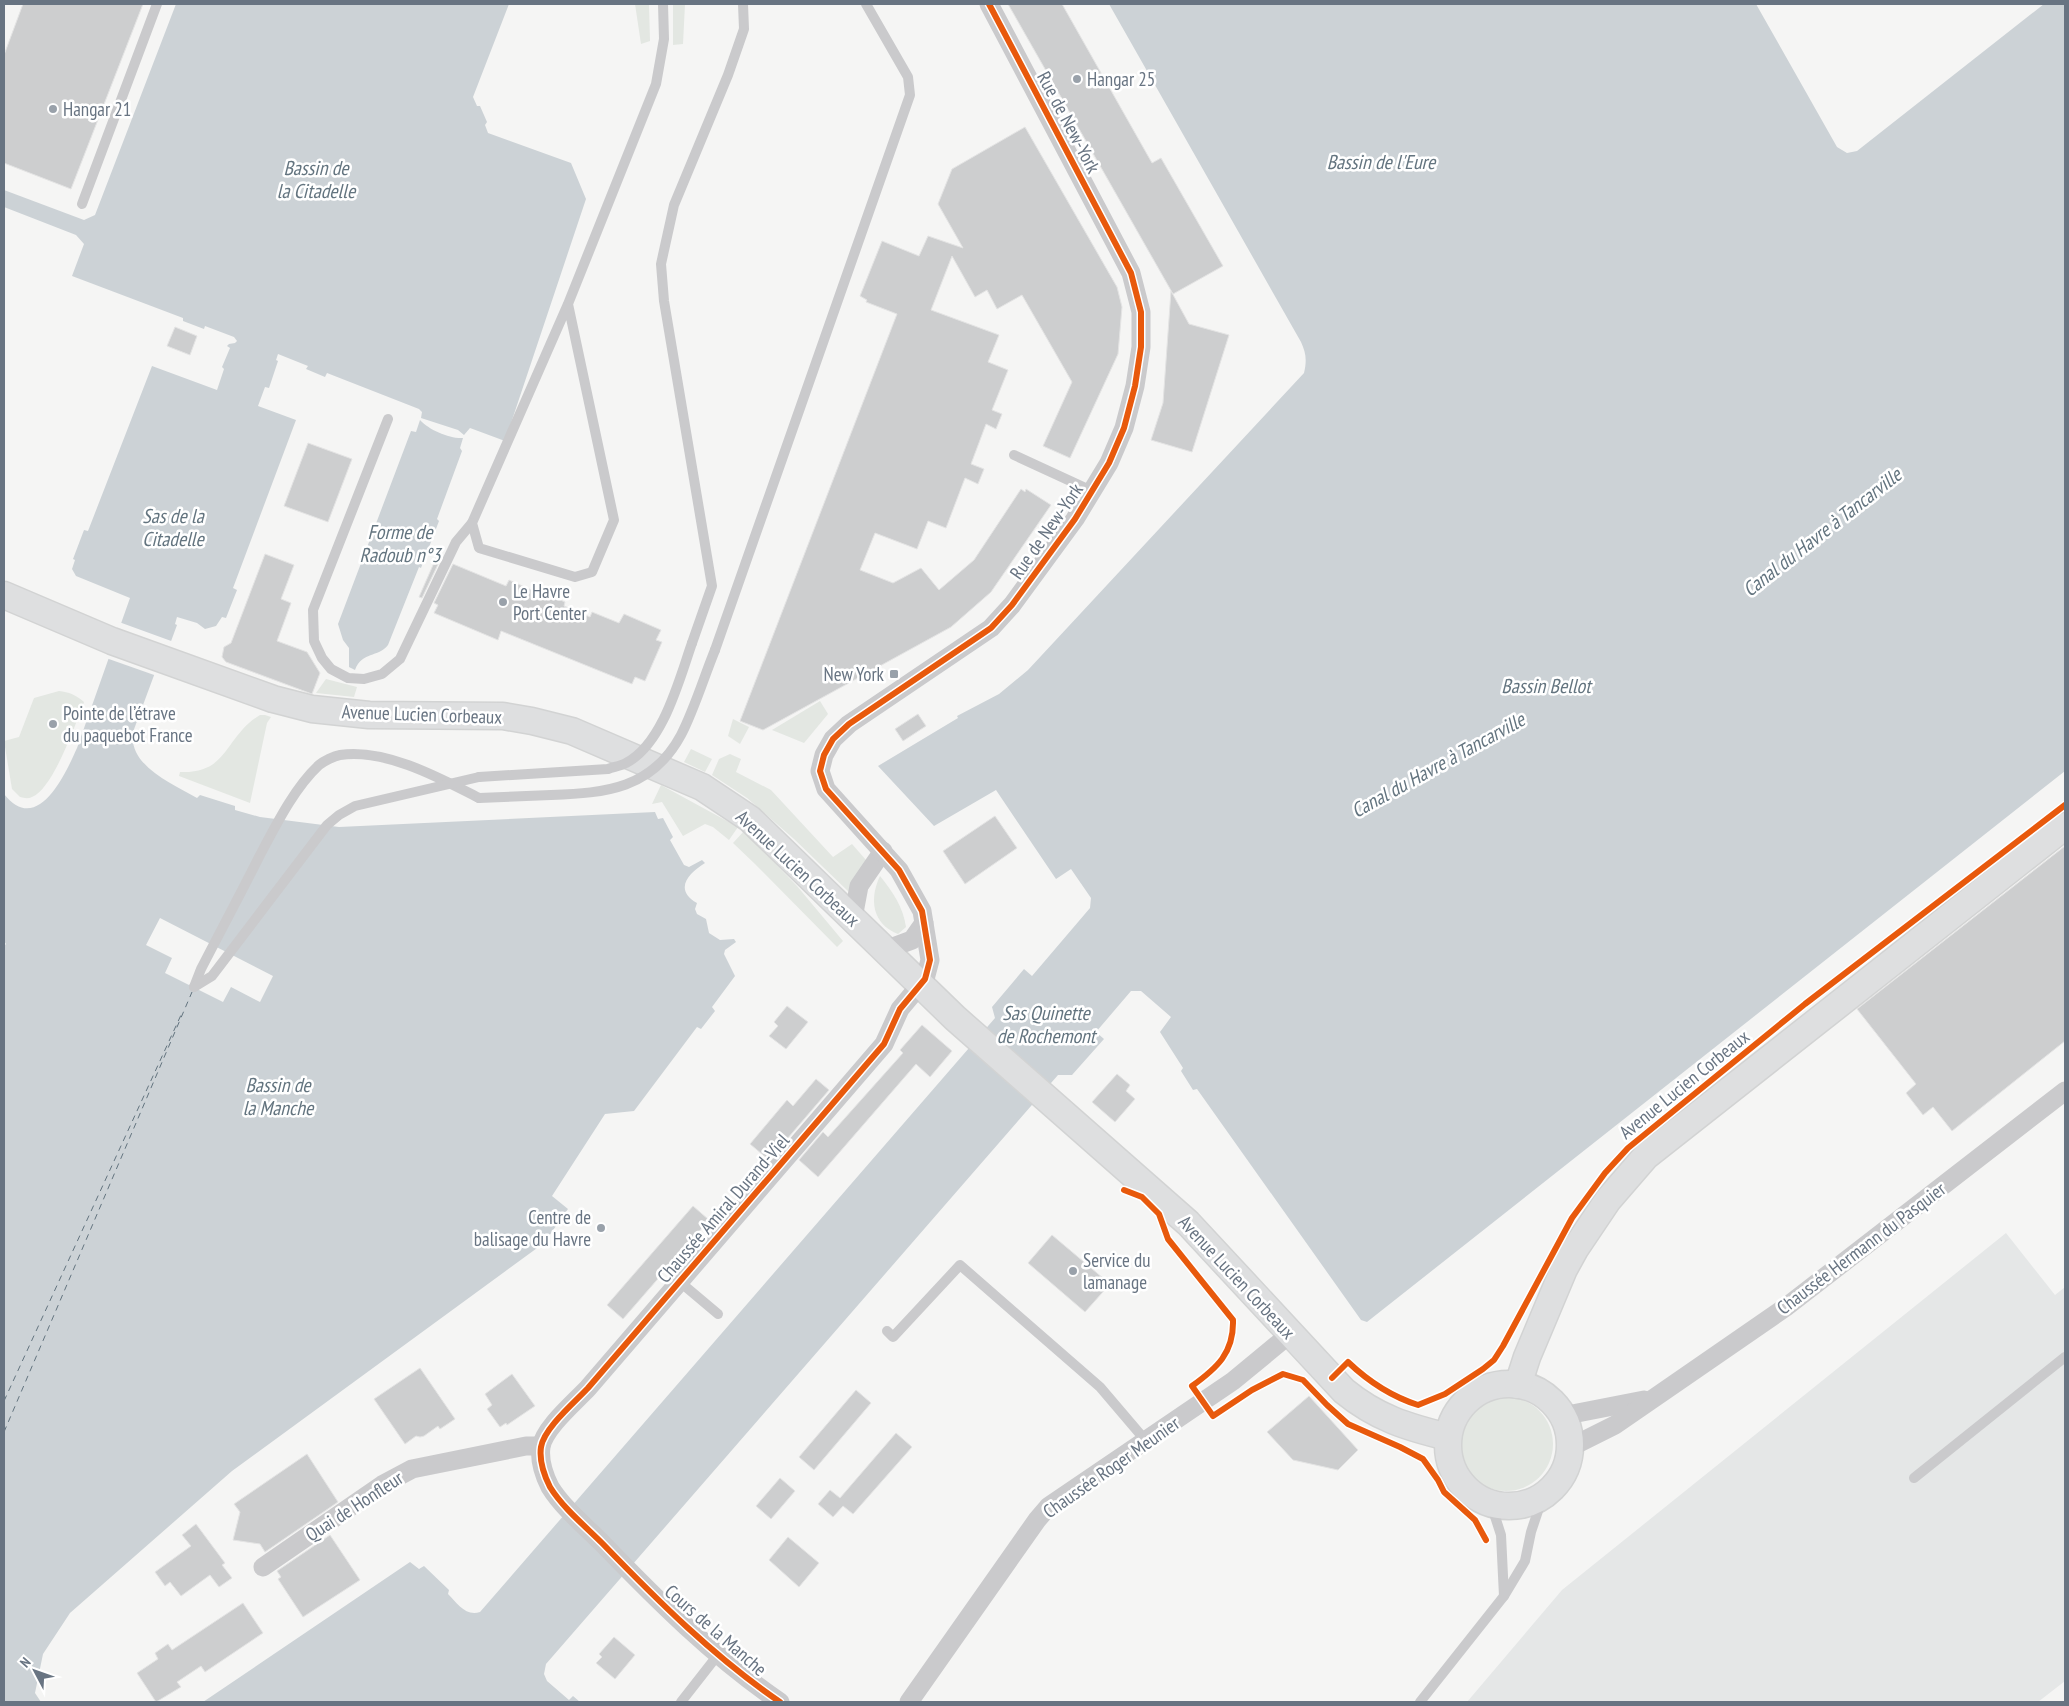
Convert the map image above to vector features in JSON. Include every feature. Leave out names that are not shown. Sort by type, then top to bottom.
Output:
[{"type":"main road","name":"Avenue Lucien Corbeaux","points":[[4,595],[112,641],[273,699],[312,709],[369,715],[503,716],[532,721],[572,731],[682,778],[718,797],[750,819],[920,985],[1188,1223],[1344,1391],[1357,1402],[1385,1419],[1448,1437]]},
{"type":"main road","name":"Avenue Lucien Corbeaux","points":[[1518,1385],[1527,1357],[1564,1269],[1596,1216],[1625,1178],[1639,1164],[2065,826]]},
{"type":"main road","points":[[1499,1385],[1518,1385],[1532,1389],[1554,1405],[1562,1416],[1568,1432],[1570,1448],[1567,1462],[1562,1475],[1554,1487],[1543,1496],[1518,1506],[1491,1504],[1476,1497],[1462,1486],[1453,1471],[1448,1455],[1448,1437],[1454,1419],[1465,1403],[1480,1391],[1499,1385]]},
{"type":"street","name":"Rue de New-York","points":[[920,985],[925,979],[930,960],[922,911],[899,870],[826,789],[820,771],[824,755],[833,738],[849,724],[992,628],[1012,605],[1075,519],[1109,463],[1124,428],[1135,386],[1141,347],[1141,312],[1131,273],[989,4]]},
{"type":"street","points":[[853,918],[859,886],[883,852]]},
{"type":"street","points":[[885,950],[912,940],[924,923]]},
{"type":"street","name":"Chaussée Amiral Durand-Viel","points":[[541,1446],[551,1428],[680,1282],[884,1044],[900,1009],[920,985]]},
{"type":"street","name":"Chaussée Hermann du Pasquier","points":[[1570,1448],[1614,1425],[1786,1307],[2065,1091]]},
{"type":"street","name":"Chaussée Roger Meunier","points":[[909,1702],[1037,1520],[1049,1506],[1233,1381],[1290,1334]]},
{"type":"street","name":"Chaussée Hermann du Pasquier","points":[[1562,1416],[1652,1398]]},
{"type":"street","name":"Quai de Honfleur","points":[[262,1567],[382,1485],[412,1469],[526,1446],[541,1446]]},
{"type":"street","name":"Cours de la Manche","points":[[541,1446],[542,1468],[546,1479],[568,1507],[635,1577],[718,1656],[780,1702]]},
{"type":"lane","points":[[82,204],[157,4]]},
{"type":"lane","points":[[388,419],[313,610],[314,641],[322,658],[331,669],[348,678],[364,679],[382,674],[400,659],[456,542],[472,523],[568,304],[656,84],[664,39],[663,4]]},
{"type":"lane","points":[[743,4],[744,29],[728,75],[674,205],[661,264],[664,301],[712,586],[663,721],[645,748],[626,763],[599,770],[479,777],[449,783],[380,802],[355,806],[327,825],[212,976],[194,987],[201,969],[279,820],[305,781],[320,764],[338,755],[364,754],[397,762],[449,783],[479,798],[595,793],[628,785],[646,775],[666,758],[681,735],[715,650],[910,95],[908,77],[866,4]]},
{"type":"lane","points":[[472,523],[479,548],[575,577],[592,572],[596,563],[614,520],[568,304]]},
{"type":"lane","points":[[1014,454],[1092,491]]},
{"type":"lane","points":[[887,1331],[893,1337],[960,1265],[1100,1387],[1146,1441]]},
{"type":"lane","points":[[680,1282],[718,1314]]},
{"type":"lane","points":[[1914,1478],[2065,1357]]},
{"type":"lane","points":[[1420,1702],[1504,1596],[1525,1561],[1531,1532],[1543,1496]]},
{"type":"lane","points":[[1491,1504],[1501,1536],[1504,1596]]},
{"type":"lane","points":[[681,1702],[718,1656]]},
{"type":"shaded area","points":[[635,4],[649,4],[650,41],[641,44]]},
{"type":"shaded area","points":[[673,4],[685,4],[683,44],[673,45]]},
{"type":"shaded area","points":[[326,679],[357,687],[354,697],[316,693]]},
{"type":"shaded area","points":[[59,691],[72,694],[84,702],[70,739],[48,782],[32,797],[20,797],[12,789],[4,741],[19,737],[34,698]]},
{"type":"shaded area","points":[[820,701],[828,714],[804,743],[772,730]]},
{"type":"shaded area","points":[[260,715],[271,717],[267,723],[250,803],[179,776],[180,772],[196,771],[208,767],[217,761],[239,733]]},
{"type":"shaded area","points":[[733,719],[749,727],[740,744],[728,736]]},
{"type":"shaded area","points":[[691,749],[712,759],[705,772],[684,762]]},
{"type":"shaded area","points":[[730,754],[741,759],[736,772],[771,790],[833,857],[852,844],[866,860],[851,894],[794,839],[747,798],[712,775],[719,759]]},
{"type":"shaded area","points":[[661,785],[738,827],[729,840],[713,827],[705,824],[683,836],[662,802],[652,804]]},
{"type":"shaded area","points":[[744,831],[797,886],[843,941],[837,947],[733,843]]},
{"type":"shaded area","points":[[880,876],[900,906],[906,927],[898,934],[889,930],[883,924],[875,910],[875,893]]},
{"type":"shaded area","points":[[2006,1233],[2055,1295],[2065,1287],[2065,1681],[2038,1702],[1467,1702],[1562,1590]]},
{"type":"shaded area","points":[[1506,1397],[1524,1401],[1539,1411],[1549,1426],[1553,1444],[1549,1462],[1539,1477],[1524,1487],[1506,1491],[1488,1487],[1473,1477],[1463,1462],[1459,1444],[1463,1426],[1473,1411],[1488,1401]]},
{"type":"water","name":"Bassin de la Manche","points":[[176,4],[509,4],[473,97],[477,106],[480,106],[487,122],[485,125],[488,133],[571,163],[586,199],[505,441],[470,428],[464,435],[458,430],[421,418],[422,412],[419,409],[327,373],[325,377],[306,369],[308,366],[278,354],[276,360],[278,361],[269,388],[265,387],[258,406],[296,420],[233,588],[237,590],[226,618],[222,617],[216,626],[205,629],[197,623],[177,617],[175,624],[177,625],[170,644],[166,643],[133,732],[133,744],[138,755],[154,772],[197,798],[200,795],[235,806],[235,810],[260,817],[339,827],[655,812],[658,819],[663,818],[673,837],[670,840],[684,865],[689,867],[702,860],[705,863],[689,876],[685,887],[686,892],[697,903],[695,909],[697,914],[706,919],[709,933],[720,940],[734,939],[736,942],[725,950],[724,954],[735,976],[712,1007],[715,1011],[701,1029],[697,1027],[634,1111],[605,1114],[552,1196],[568,1209],[544,1243],[232,1471],[70,1613],[43,1654],[35,1693],[41,1702],[4,1702],[4,946],[6,944],[4,941],[4,794],[16,805],[28,808],[38,805],[48,797],[57,785],[77,748],[130,598],[76,576],[72,569],[75,560],[73,559],[84,530],[88,531],[152,366],[217,390],[224,369],[222,367],[230,348],[227,346],[237,341],[234,337],[205,326],[204,329],[183,321],[183,318],[72,276],[84,244],[76,235],[4,207],[4,190],[84,220],[95,215]]},
{"type":"water","name":"Bassin Bellot","points":[[1109,4],[1756,4],[1837,147],[1847,153],[1857,151],[2044,4],[2065,4],[2065,771],[1367,1322],[1361,1320],[1197,1089],[1193,1090],[1181,1071],[1183,1068],[1160,1032],[1171,1017],[1141,991],[1131,991],[1096,1032],[1104,1039],[1072,1075],[1058,1075],[546,1664],[544,1674],[547,1681],[569,1700],[573,1696],[580,1702],[203,1702],[410,1562],[419,1569],[424,1566],[449,1590],[448,1594],[466,1611],[470,1613],[480,1612],[995,1018],[992,1007],[1024,969],[1032,976],[1090,908],[1091,898],[1071,869],[1056,879],[996,790],[934,826],[878,766],[958,718],[957,716],[999,694],[1028,670],[1304,373],[1306,364],[1301,342]]},
{"type":"water","name":"Forme de Radoub n°3","points":[[420,420],[440,433],[463,438],[460,448],[462,451],[437,519],[439,521],[388,645],[380,652],[362,660],[355,670],[349,667],[349,648],[343,640],[338,624],[411,431],[416,432]]},
{"type":"pier","points":[[119,622],[174,642],[172,646],[168,646],[157,676],[106,658]]},
{"type":"pier","points":[[160,918],[273,976],[260,1002],[231,987],[223,1002],[165,973],[172,958],[146,945]]},
{"type":"building","name":"Hangar 21","points":[[23,4],[143,4],[71,189],[4,163],[4,55]]},
{"type":"building","points":[[1008,4],[1062,4],[1152,163],[1161,158],[1223,266],[1173,294]]},
{"type":"building","points":[[1025,127],[1117,287],[1122,307],[1118,354],[1070,458],[1043,446],[1072,382],[1022,295],[997,309],[987,290],[975,297],[952,256],[931,310],[999,335],[988,362],[1008,370],[992,410],[1002,414],[996,429],[986,424],[971,464],[984,469],[978,484],[965,478],[946,528],[928,521],[917,549],[875,533],[860,570],[893,583],[921,568],[939,590],[974,560],[1021,489],[1025,492],[1026,489],[1051,505],[991,592],[951,627],[763,730],[740,721],[897,314],[866,302],[867,300],[860,296],[882,241],[919,256],[928,236],[963,248],[938,204],[952,169]]},
{"type":"building","points":[[1171,291],[1189,324],[1229,335],[1192,452],[1151,440],[1163,403]]},
{"type":"building","points":[[175,327],[197,336],[190,355],[167,346]]},
{"type":"building","points":[[308,443],[352,459],[328,522],[284,506]]},
{"type":"building","points":[[265,554],[294,565],[281,599],[291,603],[277,641],[307,652],[320,673],[312,694],[226,662],[222,657],[224,647],[231,643]]},
{"type":"building","points":[[437,556],[441,558],[422,598],[419,597]]},
{"type":"building","points":[[453,564],[506,586],[509,580],[545,596],[546,594],[565,602],[564,606],[590,617],[592,612],[619,623],[624,614],[661,630],[656,640],[662,642],[645,681],[635,677],[632,684],[501,631],[498,640],[434,613],[438,605],[434,603]]},
{"type":"building","points":[[918,714],[926,726],[903,741],[895,729]]},
{"type":"building","points":[[995,816],[1017,848],[965,884],[943,851]]},
{"type":"building","points":[[2065,846],[2065,1041],[1952,1131],[1933,1107],[1923,1115],[1906,1093],[1916,1084],[1857,1009]]},
{"type":"building","points":[[787,1006],[808,1022],[786,1049],[769,1036],[778,1026],[774,1022]]},
{"type":"building","points":[[922,1025],[952,1051],[930,1077],[916,1064],[818,1177],[799,1160],[823,1132],[828,1137],[903,1053],[900,1050]]},
{"type":"building","points":[[1117,1074],[1130,1085],[1126,1091],[1135,1099],[1115,1122],[1092,1102]]},
{"type":"building","points":[[816,1079],[829,1090],[769,1160],[750,1144],[787,1100],[793,1106]]},
{"type":"building","points":[[693,1206],[709,1220],[623,1319],[607,1305]]},
{"type":"building","name":"Service du lamanage","points":[[1052,1235],[1110,1284],[1085,1312],[1028,1263]]},
{"type":"building","points":[[420,1368],[455,1419],[440,1429],[438,1426],[424,1436],[416,1436],[405,1444],[374,1399]]},
{"type":"building","points":[[512,1374],[535,1406],[507,1425],[506,1423],[500,1427],[487,1409],[492,1405],[485,1394]]},
{"type":"building","points":[[856,1390],[871,1403],[814,1470],[799,1457]]},
{"type":"building","points":[[1309,1396],[1358,1450],[1338,1470],[1293,1460],[1267,1432]]},
{"type":"building","points":[[896,1433],[912,1447],[853,1514],[843,1506],[833,1517],[818,1504],[830,1490],[840,1498]]},
{"type":"building","points":[[307,1454],[338,1502],[265,1552],[260,1544],[233,1540],[240,1512],[234,1504]]},
{"type":"building","points":[[780,1478],[795,1491],[771,1519],[756,1506]]},
{"type":"building","points":[[196,1524],[225,1563],[222,1565],[232,1578],[219,1587],[210,1575],[181,1596],[170,1582],[165,1586],[155,1572],[191,1546],[182,1535]]},
{"type":"building","points":[[330,1535],[360,1580],[303,1617],[278,1579],[281,1577],[277,1571]]},
{"type":"building","points":[[788,1537],[819,1563],[799,1587],[769,1560]]},
{"type":"building","points":[[243,1603],[263,1633],[205,1672],[201,1666],[177,1682],[181,1687],[156,1702],[137,1673],[158,1659],[155,1653],[168,1644],[172,1650]]},
{"type":"building","points":[[614,1637],[635,1655],[615,1679],[596,1663],[602,1657],[599,1654]]},
{"type":"ferry route","points":[[4,1432],[192,992]]},
{"type":"ferry route","points":[[4,1401],[181,1015]]},
{"type":"cycle path","points":[[780,1702],[732,1666],[687,1627],[568,1509],[550,1487],[541,1463],[541,1447],[543,1440],[554,1424],[588,1388],[884,1044],[900,1009],[925,979],[930,960],[922,911],[899,870],[826,789],[820,771],[824,755],[833,739],[849,724],[991,628],[1012,605],[1075,519],[1109,463],[1124,428],[1135,386],[1141,347],[1141,312],[1131,273],[989,4]]},
{"type":"cycle path","points":[[1332,1378],[1348,1362],[1380,1388],[1418,1405],[1445,1394],[1483,1369],[1494,1360],[1503,1346],[1572,1218],[1605,1173],[1628,1148],[1805,1004],[2065,805]]},
{"type":"cycle path","points":[[1124,1190],[1142,1197],[1159,1214],[1168,1239],[1233,1320],[1233,1332],[1227,1351],[1216,1366],[1192,1386],[1213,1416],[1252,1390],[1283,1374],[1303,1380],[1348,1424],[1423,1459],[1444,1492],[1475,1520],[1486,1540]]},
{"type":"place","name":"Hangar 25","points":[[1077,79]]},
{"type":"place","name":"Hangar 21","points":[[53,109]]},
{"type":"place","name":"Le Havre Port Center","points":[[503,602]]},
{"type":"place","name":"New York","points":[[894,674]]},
{"type":"place","name":"Pointe de l’étrave du paquebot France","points":[[53,724]]},
{"type":"place","name":"Centre de balisage du Havre","points":[[601,1228]]},
{"type":"place","name":"Service du lamanage","points":[[1073,1271]]},
{"type":"water label","name":"Bassin de l'Eure","points":[[1381,162]]},
{"type":"water label","name":"Bassin de la Citadelle","points":[[316,180]]},
{"type":"water label","name":"Sas de la Citadelle","points":[[173,528]]},
{"type":"water label","name":"Canal du Havre à Tancarville","points":[[1822,532]]},
{"type":"water label","name":"Canal du Havre à Tancarville","points":[[1438,765]]},
{"type":"water label","name":"Sas Quinette de Rochemont","points":[[1046,1024]]}]
